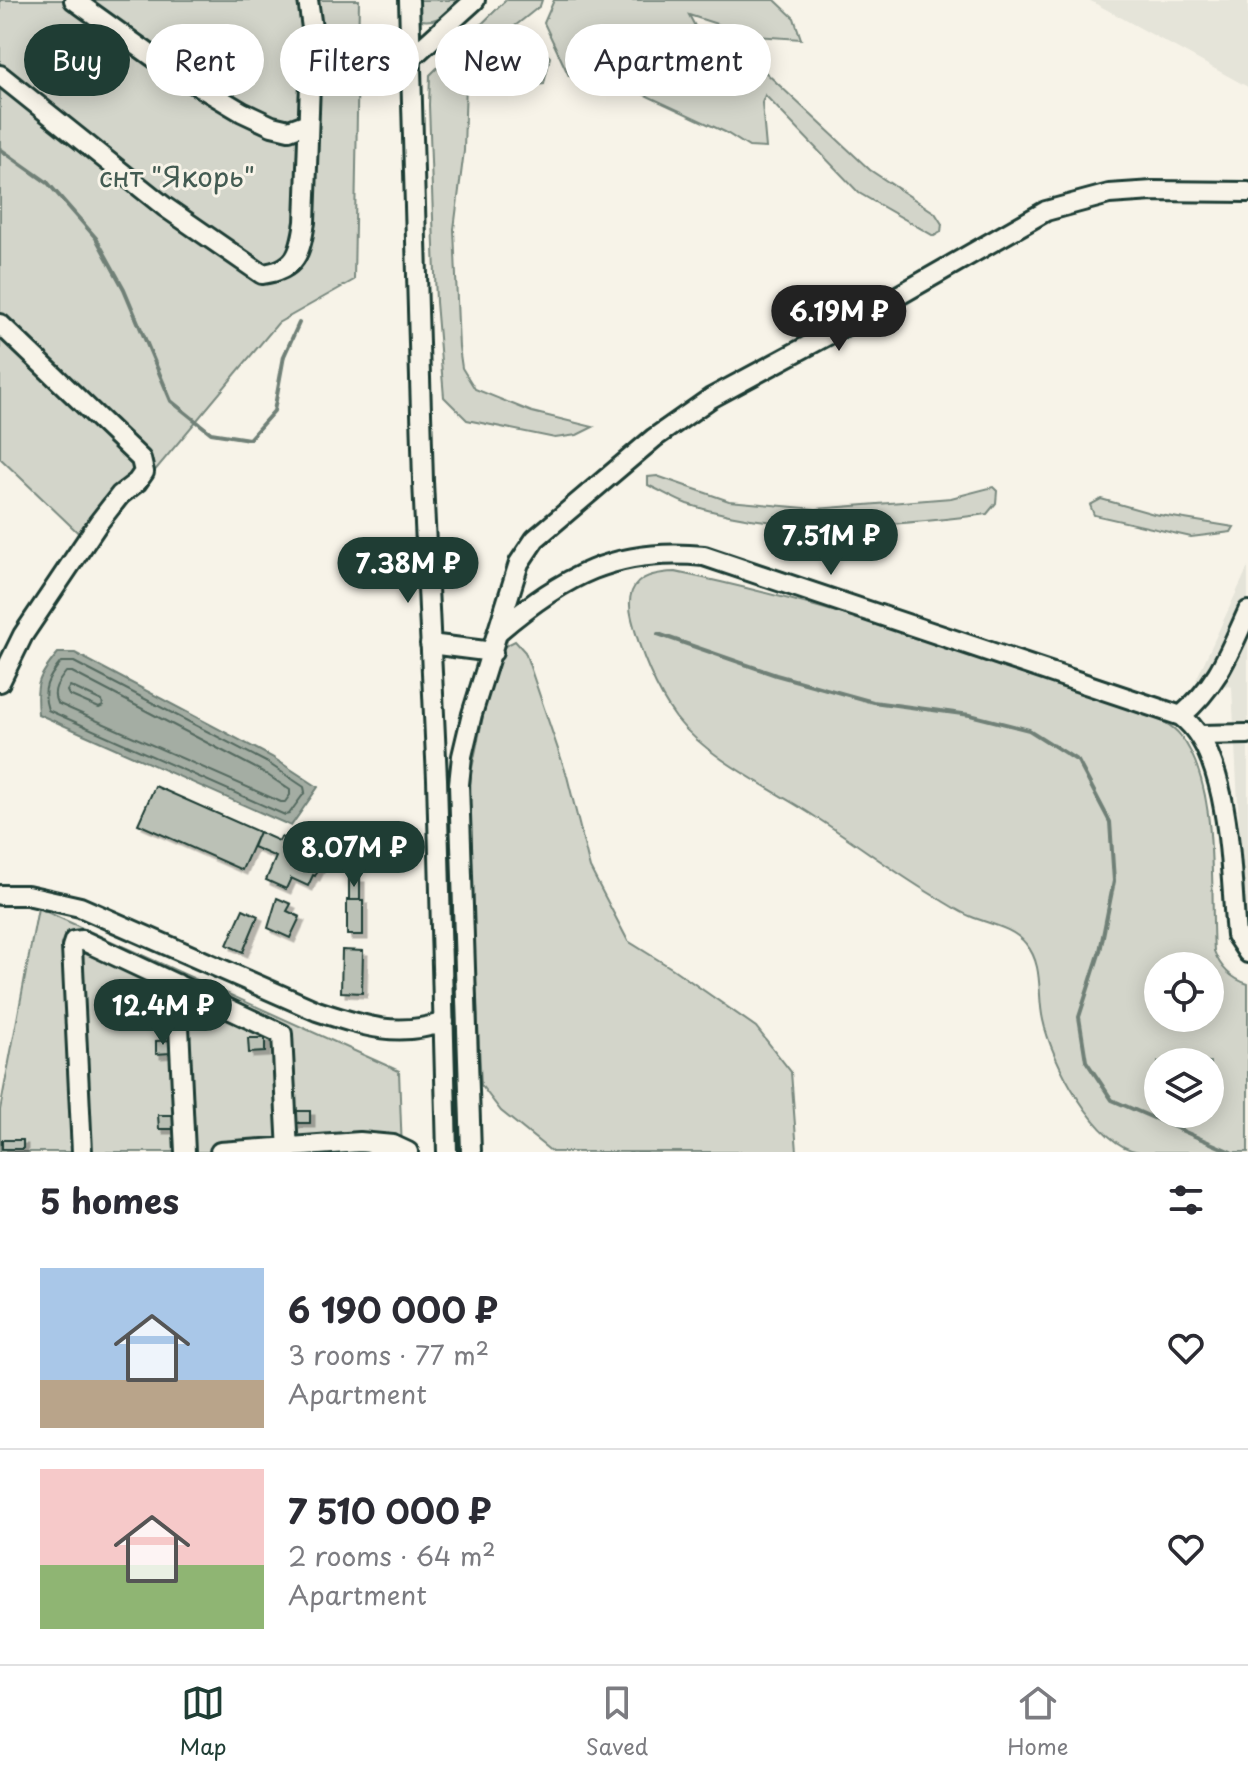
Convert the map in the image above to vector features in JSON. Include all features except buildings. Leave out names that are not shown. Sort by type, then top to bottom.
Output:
[{"type":"street","points":[[74,0],[170,69],[242,112],[289,130],[308,123]]},
{"type":"street","points":[[0,75],[165,207],[262,274],[278,272],[294,262],[302,242],[312,28],[308,0]]},
{"type":"street","points":[[409,0],[410,24]]},
{"type":"street","points":[[419,51],[475,0]]},
{"type":"street","points":[[412,96],[447,1152]]},
{"type":"street","points":[[471,1152],[459,784],[472,714],[515,574],[535,539],[654,438],[711,398],[854,321],[1046,211],[1109,194],[1248,192]]},
{"type":"street","points":[[0,324],[141,459],[144,472],[120,495],[99,522],[23,635],[0,682]]},
{"type":"street","points":[[499,631],[534,602],[605,564],[639,555],[670,552],[704,556],[1181,716],[1200,735],[1215,769],[1223,802],[1236,935],[1248,953]]},
{"type":"street","points":[[1181,716],[1219,676],[1248,611]]},
{"type":"street","points":[[430,644],[493,652]]},
{"type":"street","points":[[1200,735],[1248,734]]},
{"type":"street","points":[[0,895],[27,895],[80,907],[317,1011],[355,1024],[391,1031],[421,1030],[444,1022]]},
{"type":"street","points":[[82,1152],[72,947],[74,941],[82,940],[282,1034],[288,1150]]},
{"type":"street","points":[[177,984],[185,1152]]},
{"type":"street","points":[[220,1152],[288,1150],[360,1142],[398,1150]]},
{"type":"shaded area","points":[[1089,0],[1248,0],[1248,87]]},
{"type":"shaded area","points":[[1248,567],[1248,944],[1245,941],[1232,687],[1196,680]]},
{"type":"green space","name":"снт \"Якорь\"","points":[[0,0],[359,0],[359,24],[280,24],[280,96],[357,96],[354,280],[278,323],[92,546],[0,458]]},
{"type":"green space","points":[[412,0],[465,0],[447,14],[428,21],[413,18]]},
{"type":"green space","points":[[506,0],[542,0],[540,6],[518,24],[482,24]]},
{"type":"green space","points":[[554,0],[775,0],[794,18],[801,39],[771,37],[771,24],[717,24],[689,15],[694,24],[565,24],[565,68],[549,34],[549,24],[544,23]]},
{"type":"green space","points":[[435,70],[435,96],[466,96],[464,151],[454,229],[462,368],[475,389],[532,412],[593,427],[577,435],[555,438],[467,420],[444,397],[436,302],[430,75]]},
{"type":"green space","points":[[771,77],[870,170],[935,213],[942,224],[941,232],[934,236],[859,193],[766,96],[771,96]]},
{"type":"green space","points":[[648,96],[765,96],[762,103],[766,148],[749,147],[725,132]]},
{"type":"green space","points":[[657,476],[729,501],[816,509],[951,498],[993,487],[997,491],[996,503],[987,514],[836,526],[761,520],[687,504],[648,485],[648,477]]},
{"type":"green space","points":[[1101,499],[1154,514],[1234,527],[1231,532],[1191,537],[1094,515],[1090,505]]},
{"type":"green space","points":[[675,572],[855,618],[1149,715],[1177,731],[1193,756],[1207,809],[1215,952],[1144,952],[1144,1032],[1224,1032],[1224,968],[1248,984],[1248,1152],[1139,1152],[1123,1146],[1091,1117],[1065,1077],[1043,1020],[1035,961],[1021,939],[1001,927],[964,914],[925,890],[814,816],[722,760],[689,733],[655,684],[632,619],[630,597],[633,589],[638,582],[654,575]]},
{"type":"green space","points":[[515,641],[525,652],[567,776],[590,868],[628,941],[756,1027],[791,1072],[797,1152],[552,1152],[501,1111],[481,1085],[468,827],[471,773],[493,669],[505,646]]},
{"type":"green space","points":[[38,908],[399,1071],[402,1152],[0,1152],[0,1110]]},
{"type":"water","points":[[58,653],[75,653],[272,757],[318,787],[291,826],[38,714],[39,681]]},
{"type":"waterway","points":[[0,149],[48,183],[96,238],[124,289],[171,401],[211,433],[249,439],[274,411],[284,356],[299,323]]},
{"type":"waterway","points":[[658,634],[776,675],[873,702],[970,715],[1029,730],[1078,761],[1110,822],[1114,881],[1100,951],[1079,1017],[1086,1061],[1112,1100],[1231,1152]]}]
